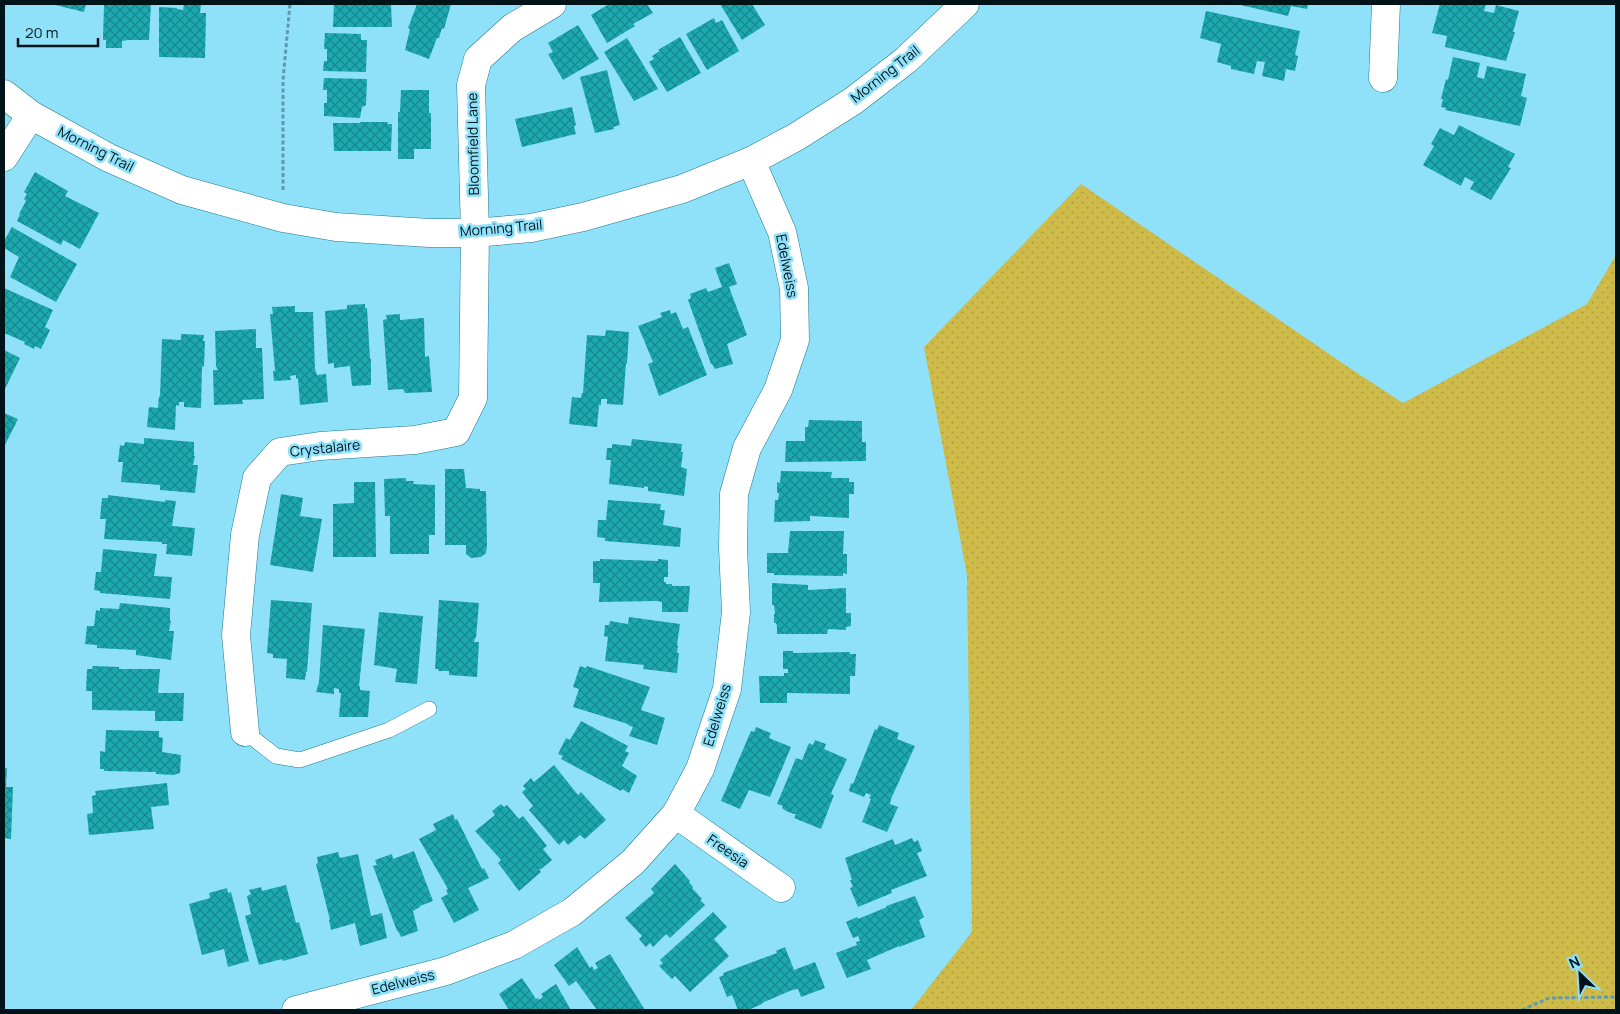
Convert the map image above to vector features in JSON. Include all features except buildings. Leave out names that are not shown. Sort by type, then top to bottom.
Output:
[{"type":"street","name":"Bloomfield Lane","points":[[475,233],[471,85],[478,59],[512,28],[552,4]]},
{"type":"street","name":"Morning Trail","points":[[4,94],[31,115],[109,158],[182,190],[282,218],[336,227],[429,233],[475,233],[531,228],[583,217],[682,189],[752,161],[796,137],[852,101],[906,60],[965,4]]},
{"type":"street","points":[[1383,78],[1386,4]]},
{"type":"street","points":[[4,157],[31,115]]},
{"type":"street","name":"Edelweiss","points":[[296,1010],[446,971],[514,945],[572,912],[633,862],[676,814],[700,769],[727,689],[736,612],[733,548],[734,494],[747,448],[778,390],[795,340],[794,288],[782,232],[752,161]]},
{"type":"street","name":"Crystalaire","points":[[245,732],[236,635],[246,535],[257,478],[280,452],[320,446],[415,440],[456,432],[472,398],[475,233]]},
{"type":"street","name":"Freesia","points":[[676,814],[781,888]]},
{"type":"lane","points":[[245,732],[276,756],[300,760],[389,730],[429,709]]},
{"type":"path","points":[[282,218],[282,80],[290,4]]},
{"type":"path","points":[[1522,1010],[1550,998],[1616,997]]},
{"type":"shaded area","points":[[1081,184],[1403,403],[1587,304],[1616,255],[1616,1010],[911,1010],[972,932],[967,575],[924,347]]}]
